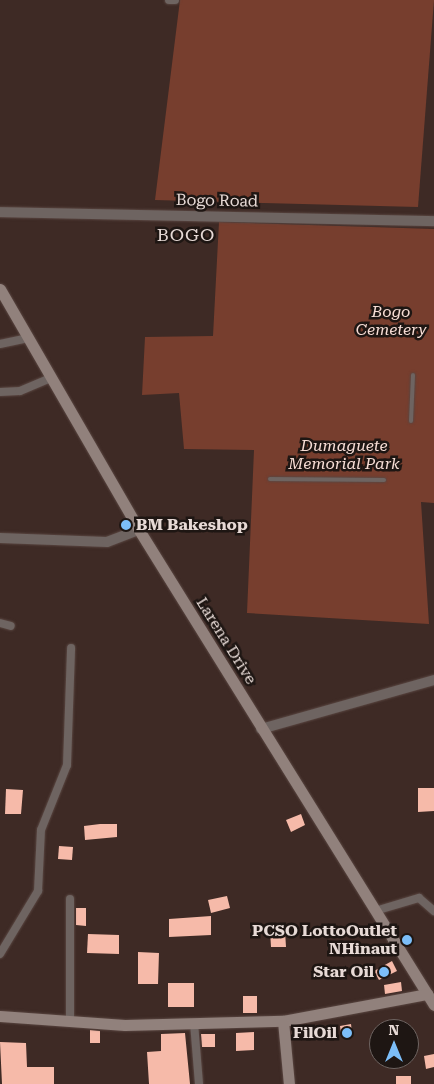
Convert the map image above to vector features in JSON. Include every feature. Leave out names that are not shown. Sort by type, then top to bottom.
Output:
[{"type":"main road","name":"Larena Drive","points":[[0,289],[139,530],[261,729],[431,999]]},
{"type":"main road","points":[[0,1016],[70,1023],[283,1021],[431,999]]},
{"type":"main road","points":[[283,1021],[289,1084]]},
{"type":"street","points":[[169,0],[175,0]]},
{"type":"street","name":"Bogo Road","points":[[0,212],[434,221]]},
{"type":"street","points":[[0,344],[28,338]]},
{"type":"street","points":[[0,392],[20,390],[51,378]]},
{"type":"street","points":[[0,538],[95,543],[118,541],[139,530]]},
{"type":"street","points":[[0,623],[11,626]]},
{"type":"street","points":[[0,954],[38,891],[41,830],[67,765],[71,648]]},
{"type":"street","points":[[261,729],[434,680]]},
{"type":"street","points":[[375,911],[419,898],[434,911]]},
{"type":"street","points":[[70,899],[70,1023]]},
{"type":"street","points":[[194,1023],[199,1084]]},
{"type":"lane","points":[[411,421],[413,375]]},
{"type":"lane","points":[[270,479],[384,480]]},
{"type":"green space","points":[[180,0],[434,0],[418,207],[155,200]]},
{"type":"green space","name":"Dumaguete Memorial Park","points":[[219,222],[434,229],[434,503],[421,502],[429,624],[247,613],[254,450],[184,449],[179,393],[142,395],[145,337],[213,336]]},
{"type":"building","points":[[418,788],[434,788],[434,811],[418,812]]},
{"type":"building","points":[[6,789],[23,790],[21,814],[5,814]]},
{"type":"building","points":[[301,814],[305,825],[291,832],[286,820]]},
{"type":"building","points":[[117,824],[117,837],[85,840],[84,826]]},
{"type":"building","points":[[59,846],[73,847],[72,860],[58,859]]},
{"type":"building","points":[[227,896],[230,908],[211,913],[208,900]]},
{"type":"building","points":[[76,908],[86,908],[86,926],[76,925]]},
{"type":"building","points":[[211,916],[211,935],[169,937],[169,919]]},
{"type":"building","points":[[285,931],[286,947],[271,947],[270,932]]},
{"type":"building","points":[[88,934],[119,935],[119,954],[87,953]]},
{"type":"building","points":[[138,952],[159,953],[158,984],[138,984]]},
{"type":"building","points":[[392,961],[397,971],[379,980],[374,971]]},
{"type":"building","points":[[401,982],[402,991],[385,994],[384,985]]},
{"type":"building","points":[[168,983],[194,983],[194,1007],[168,1007]]},
{"type":"building","points":[[243,996],[257,996],[257,1013],[243,1013]]},
{"type":"building","points":[[351,1024],[352,1033],[341,1034],[340,1026]]},
{"type":"building","points":[[90,1030],[100,1031],[100,1043],[90,1043]]},
{"type":"building","points":[[254,1032],[254,1050],[236,1051],[236,1033]]},
{"type":"building","points":[[185,1033],[190,1084],[149,1084],[147,1052],[161,1051],[161,1034]]},
{"type":"building","points":[[201,1034],[215,1034],[215,1047],[202,1047]]},
{"type":"building","points":[[0,1042],[26,1043],[27,1067],[54,1067],[54,1084],[2,1084]]},
{"type":"building","points":[[434,1054],[434,1067],[426,1069],[424,1056]]},
{"type":"building","points":[[396,1076],[411,1076],[411,1084],[396,1084]]},
{"type":"place","name":"BM Bakeshop","points":[[126,525]]},
{"type":"place","name":"PCSO LottoOutlet NHinaut","points":[[407,940]]},
{"type":"place","name":"Star Oil","points":[[384,972]]},
{"type":"place","name":"FilOil","points":[[347,1033]]},
{"type":"district","name":"BOGO","points":[[186,235]]},
{"type":"park label","name":"Bogo Cemetery","points":[[391,321]]}]
